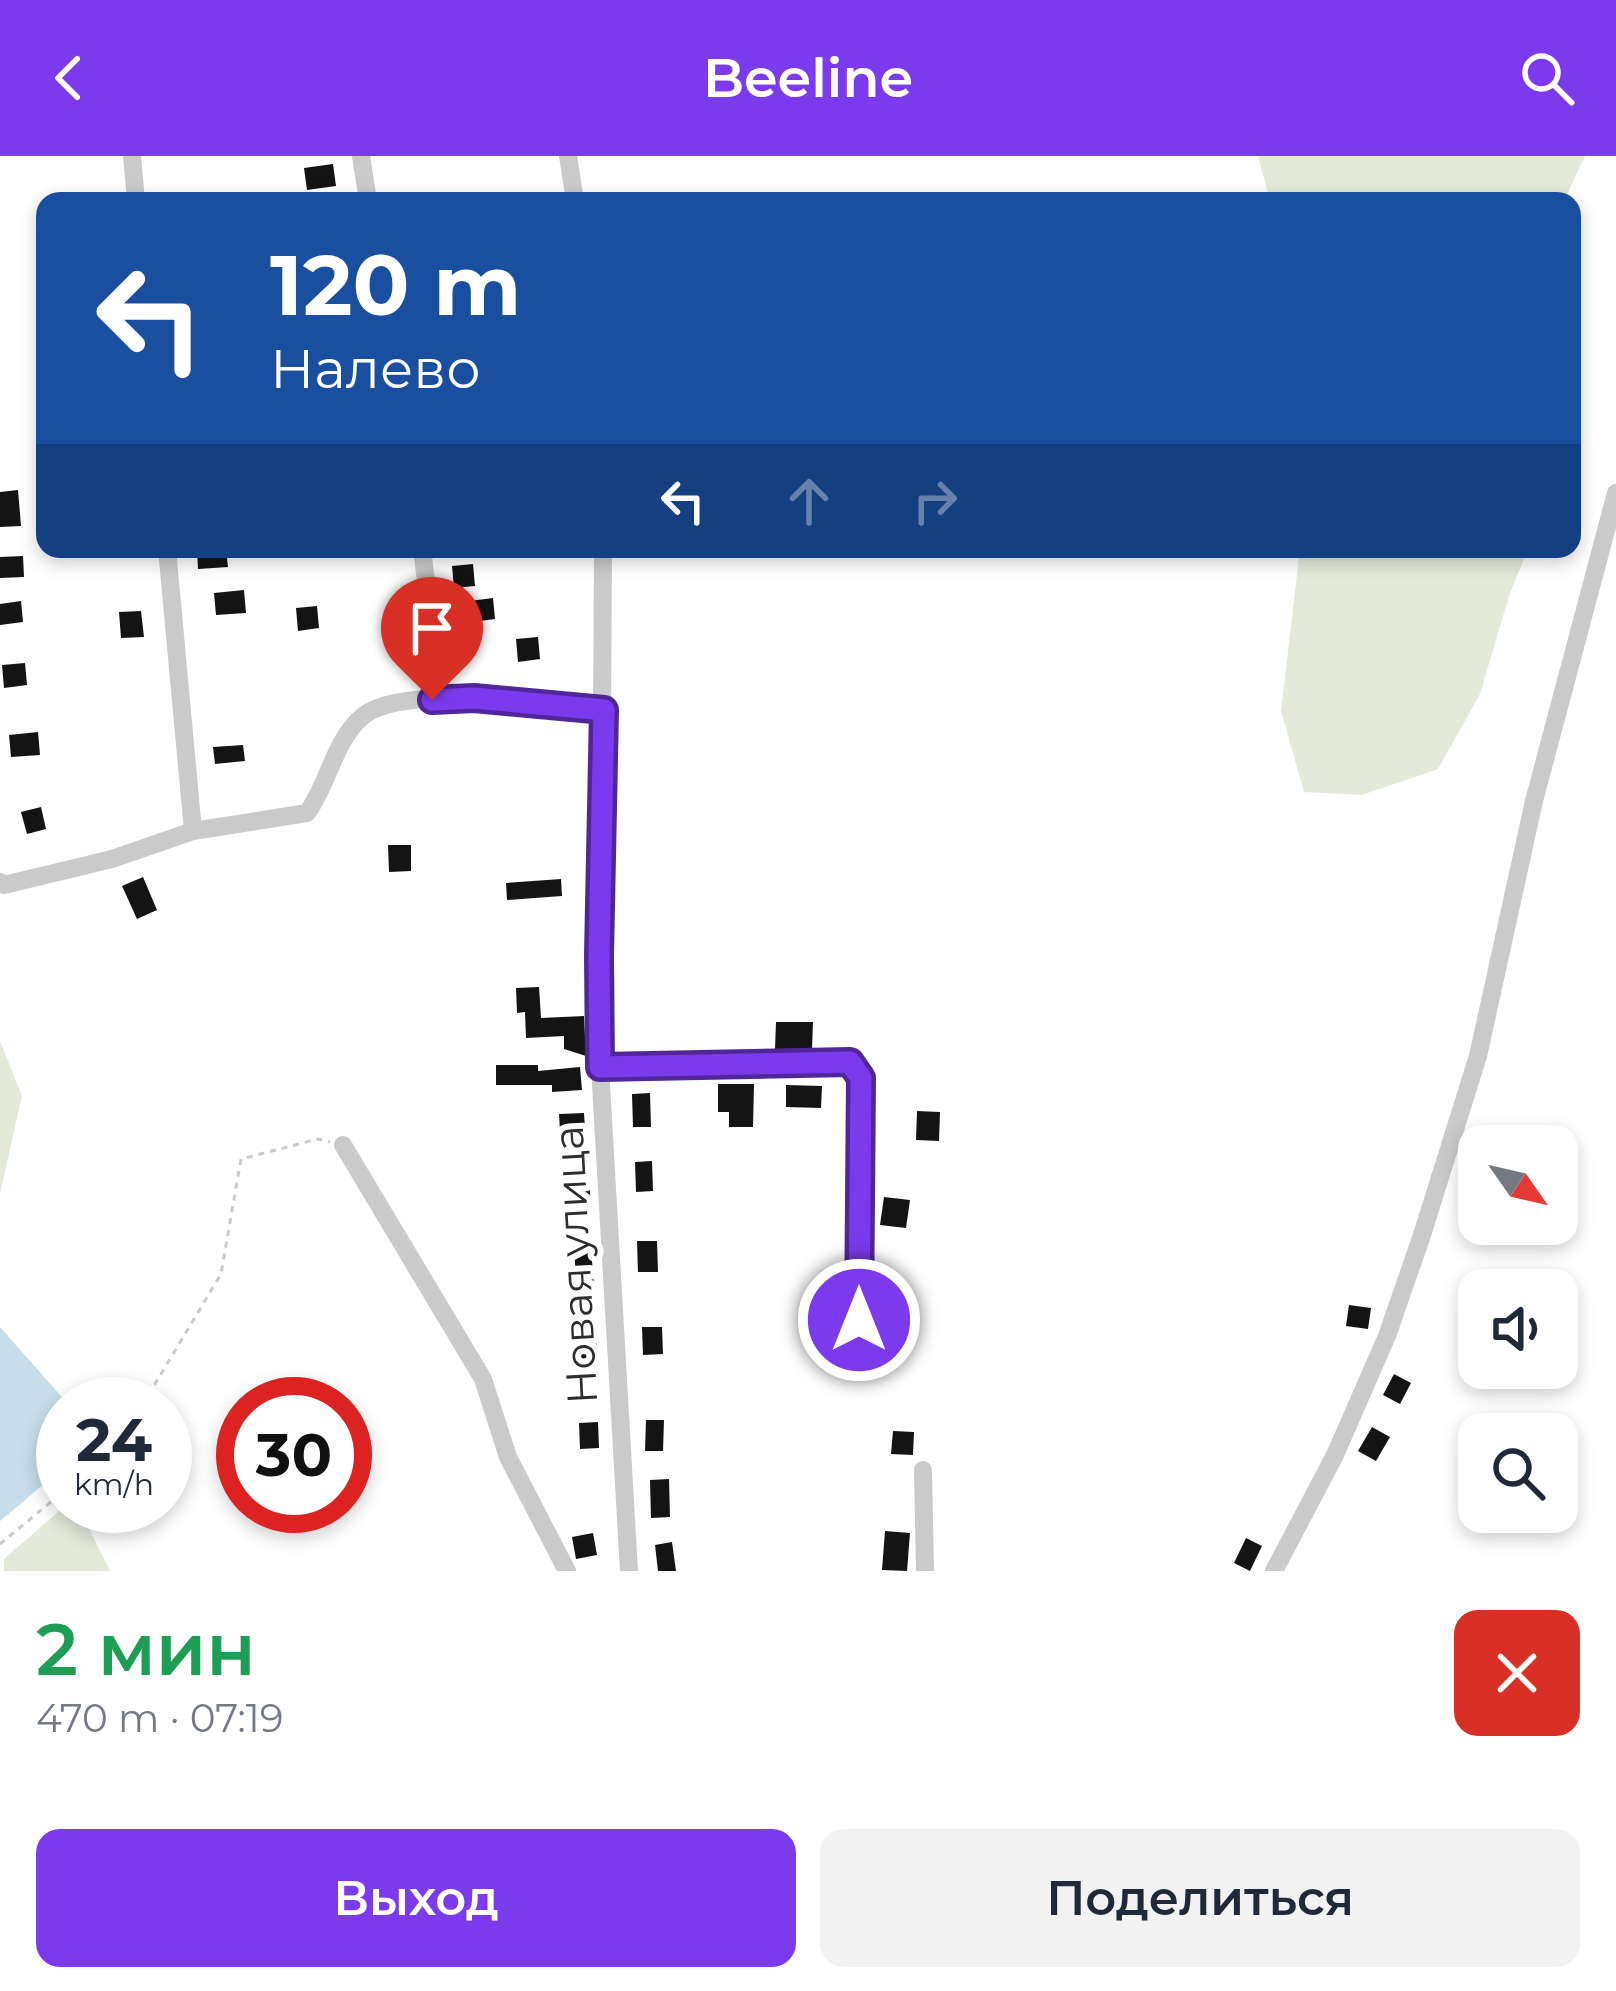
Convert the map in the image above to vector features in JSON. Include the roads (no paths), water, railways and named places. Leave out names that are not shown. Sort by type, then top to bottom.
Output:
[{"type":"street","points":[[132,156],[135,192]]},
{"type":"street","points":[[361,156],[367,192]]},
{"type":"street","points":[[568,156],[574,192]]},
{"type":"street","points":[[1274,1571],[1335,1455],[1388,1336],[1478,1056],[1534,801],[1616,493]]},
{"type":"street","points":[[168,558],[193,831]]},
{"type":"street","points":[[423,558],[426,581]]},
{"type":"street","name":"Новая улица","points":[[603,558],[600,1067],[628,1571]]},
{"type":"street","points":[[0,882],[26,881],[112,860],[193,831],[307,813],[320,796],[345,736],[364,714],[389,702],[474,698],[604,710]]},
{"type":"street","points":[[600,1067],[850,1062],[861,1078],[859,1320]]},
{"type":"street","points":[[344,1145],[483,1379],[508,1457],[567,1571]]},
{"type":"street","points":[[923,1470],[925,1571]]},
{"type":"water","points":[[0,1327],[44,1377],[36,1377],[36,1491],[0,1521]]}]
